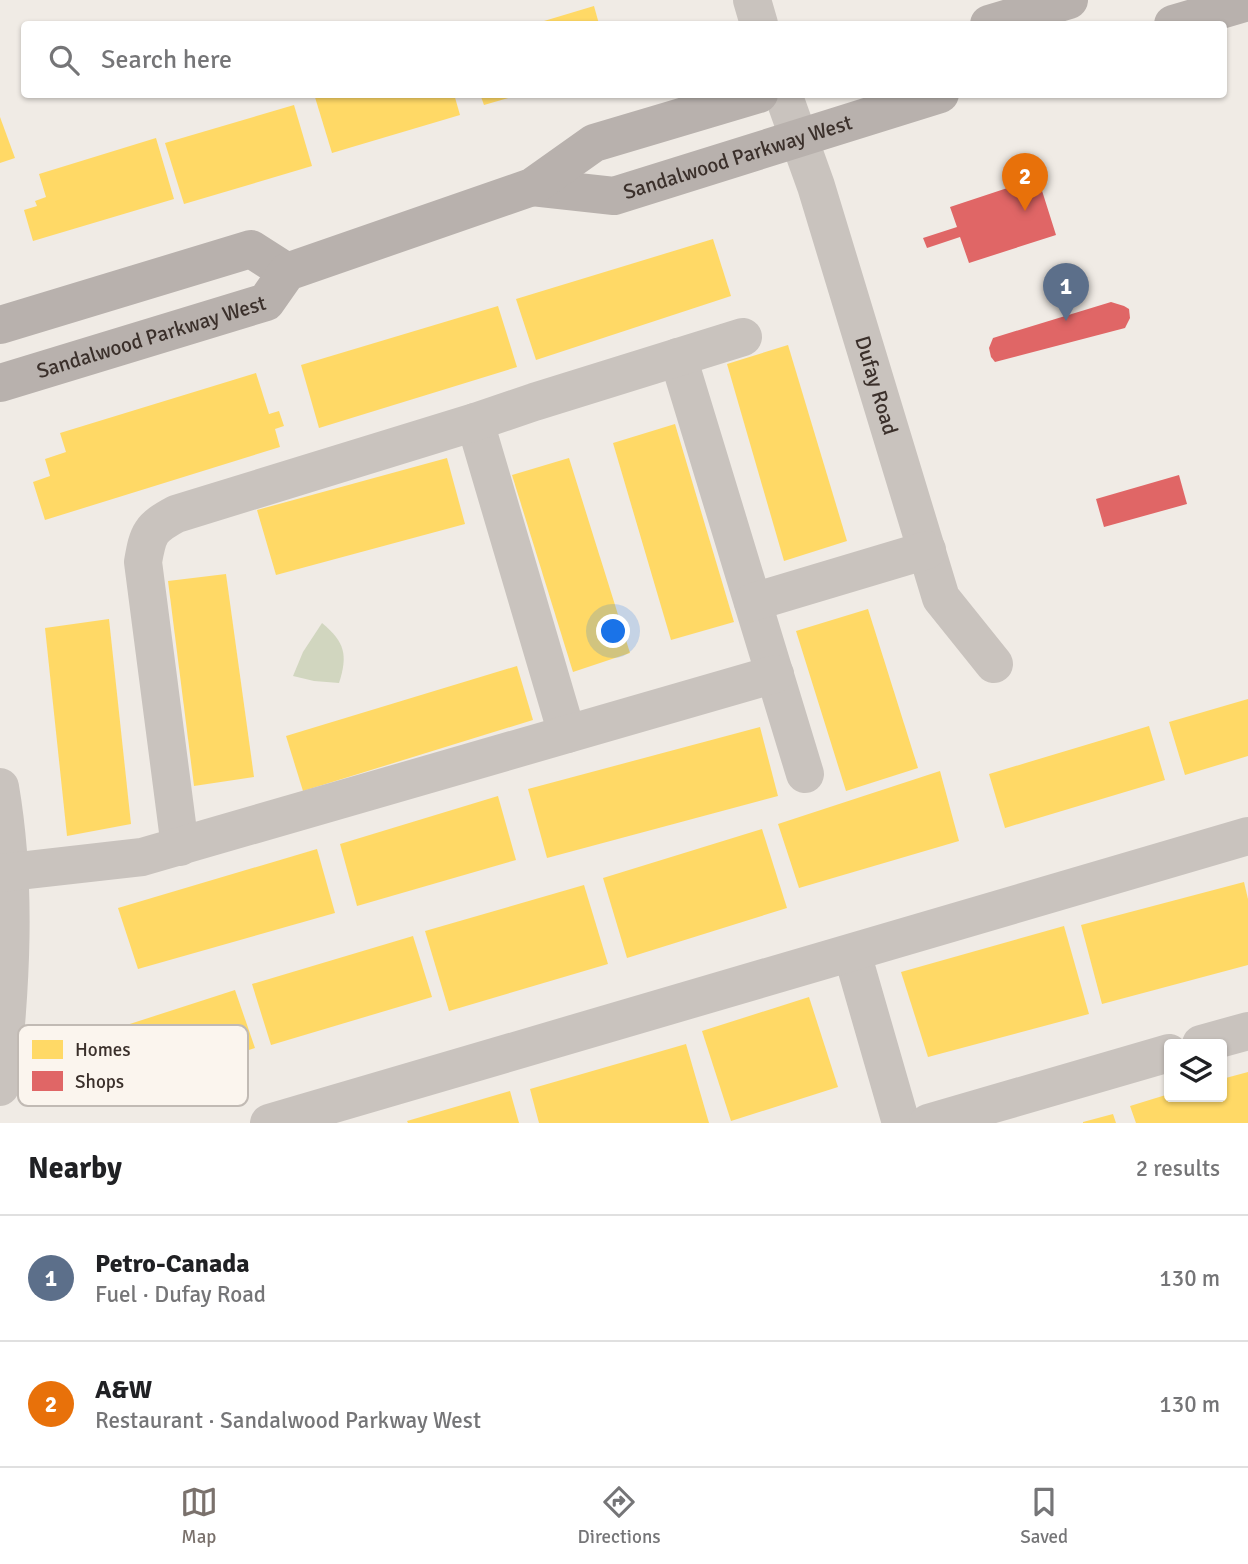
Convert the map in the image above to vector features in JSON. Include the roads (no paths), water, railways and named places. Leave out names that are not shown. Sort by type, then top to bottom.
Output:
[{"type":"main road","points":[[999,21],[1063,1]]},
{"type":"main road","points":[[1183,21],[1248,2]]},
{"type":"main road","name":"Sandalwood Parkway West","points":[[0,383],[265,302],[287,272],[532,187],[594,143],[746,98]]},
{"type":"main road","name":"Sandalwood Parkway West","points":[[532,187],[614,195],[927,98]]},
{"type":"main road","name":"Sandalwood Parkway West","points":[[0,325],[251,249],[287,272]]},
{"type":"street","points":[[752,0],[759,21]]},
{"type":"street","name":"Dufay Road","points":[[784,98],[816,186],[941,597],[995,664]]},
{"type":"street","points":[[180,847],[143,562],[146,542],[157,524],[176,514],[743,337]]},
{"type":"street","points":[[678,357],[806,774]]},
{"type":"street","points":[[475,422],[567,734]]},
{"type":"street","points":[[753,602],[926,550]]},
{"type":"street","points":[[5,872],[142,857],[775,674]]},
{"type":"street","points":[[0,787],[5,818],[5,872],[10,909],[8,1015],[0,1087]]},
{"type":"street","points":[[269,1123],[1248,836]]},
{"type":"street","points":[[852,953],[901,1123]]},
{"type":"street","points":[[1219,1039],[1248,1031]]},
{"type":"street","points":[[928,1123],[1164,1054]]},
{"type":"place","name":"A&W","points":[[1025,211]]},
{"type":"place","name":"Petro-Canada","points":[[1066,321]]}]
